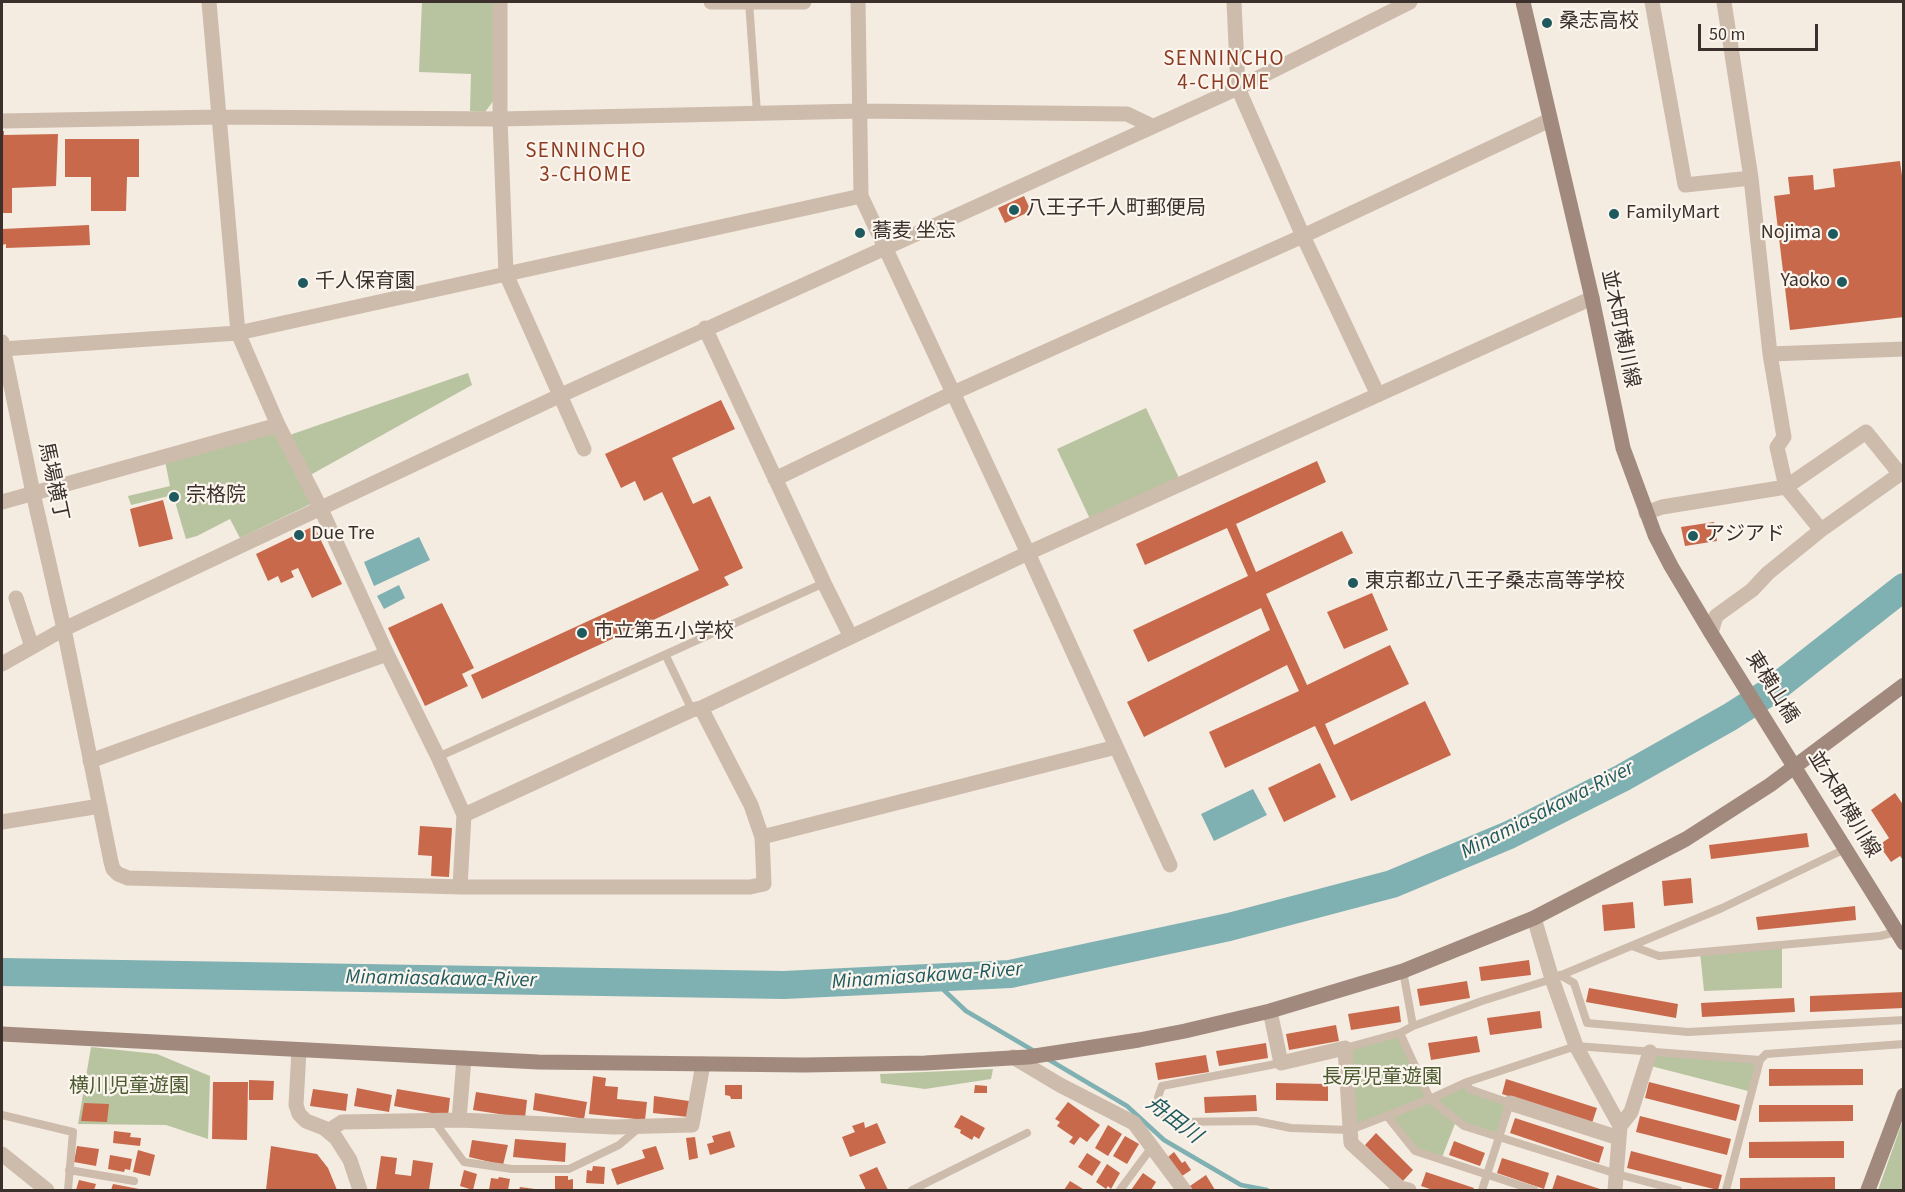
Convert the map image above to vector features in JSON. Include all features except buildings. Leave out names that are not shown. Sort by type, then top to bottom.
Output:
[{"type":"street","points":[[210,2],[238,333],[278,425],[321,509],[464,815],[460,886]]},
{"type":"street","points":[[500,2],[500,118],[506,274],[584,449]]},
{"type":"street","points":[[711,2],[804,2]]},
{"type":"street","points":[[858,2],[861,196],[1028,553],[1170,865]]},
{"type":"street","points":[[1234,2],[1238,88],[1303,236],[1378,395]]},
{"type":"street","points":[[2,664],[64,629],[559,396],[1238,88],[1410,2]]},
{"type":"street","name":"並木町横川線","points":[[1523,2],[1592,298],[1623,448],[1646,513],[1671,566],[1720,648]]},
{"type":"street","points":[[1652,2],[1685,185],[1751,178]]},
{"type":"street","points":[[1724,2],[1751,178],[1770,354],[1784,437],[1777,447],[1786,487],[1821,530]]},
{"type":"street","points":[[2,121],[219,117],[500,118],[861,111],[1127,114],[1152,126]]},
{"type":"street","points":[[775,479],[953,393],[1303,236],[1550,120]]},
{"type":"street","points":[[2,347],[238,333],[861,196]]},
{"type":"street","points":[[464,815],[697,709],[1028,553],[1592,298]]},
{"type":"street","points":[[705,328],[851,637]]},
{"type":"street","name":"馬場横丁","points":[[2,347],[64,629],[113,868],[118,874],[128,878],[460,886],[750,887],[764,884],[762,837]]},
{"type":"street","points":[[1770,354],[1904,348]]},
{"type":"street","points":[[2,502],[278,425]]},
{"type":"street","points":[[1646,513],[1662,507],[1786,487],[1866,432],[1902,472],[1821,530],[1768,573],[1752,590],[1716,616],[1711,633]]},
{"type":"street","points":[[16,598],[32,647]]},
{"type":"street","name":"東横山橋","points":[[1720,648],[1785,751]]},
{"type":"street","points":[[90,761],[387,654]]},
{"type":"street","points":[[2,1034],[538,1062],[875,1065],[1056,1054],[1185,1031],[1270,1011],[1403,971],[1534,918],[1686,839],[1795,767],[1904,685]]},
{"type":"street","points":[[697,709],[751,805],[762,837],[1116,747]]},
{"type":"street","name":"並木町横川線","points":[[1785,751],[1900,937]]},
{"type":"street","points":[[2,822],[100,806]]},
{"type":"street","points":[[1534,918],[1556,977],[1576,1046],[1619,1132]]},
{"type":"street","points":[[1270,1011],[1281,1063],[1345,1048],[1351,1143],[1400,1188],[1409,1191]]},
{"type":"street","points":[[299,1050],[296,1105],[298,1114],[336,1138],[350,1160],[360,1191]]},
{"type":"street","points":[[1615,1191],[1619,1132],[1631,1112],[1650,1052]]},
{"type":"street","points":[[1021,1057],[1060,1085],[1134,1123],[1184,1191]]},
{"type":"street","points":[[459,1120],[464,1058]]},
{"type":"street","points":[[328,1131],[342,1122],[434,1120],[640,1127],[692,1125],[703,1064]]},
{"type":"street","points":[[1868,1191],[1904,1095]]},
{"type":"street","points":[[1510,1103],[1619,1132]]},
{"type":"street","points":[[3,1159],[47,1191]]},
{"type":"lane","points":[[749,2],[757,113]]},
{"type":"lane","points":[[438,757],[824,583]]},
{"type":"lane","points":[[666,656],[697,709]]},
{"type":"lane","points":[[1345,1048],[1400,1033],[1413,1026],[1556,977],[1722,908],[1845,849]]},
{"type":"lane","points":[[1632,946],[1659,956],[1880,936],[1900,937]]},
{"type":"lane","points":[[1403,971],[1413,1026]]},
{"type":"lane","points":[[1556,977],[1574,983],[1587,1023],[1688,1032],[1904,1020]]},
{"type":"lane","points":[[1400,1033],[1430,1099],[1464,1126],[1678,1191]]},
{"type":"lane","points":[[1726,1191],[1760,1060],[1766,1054],[1904,1044]]},
{"type":"lane","points":[[1281,1063],[1162,1086],[1158,1098],[1164,1115],[1173,1122],[1256,1120],[1291,1128],[1350,1130],[1467,1083],[1576,1046],[1760,1060]]},
{"type":"lane","points":[[1467,1083],[1469,1089],[1510,1103],[1482,1191]]},
{"type":"lane","points":[[2,1115],[73,1132],[68,1191]]},
{"type":"lane","points":[[1387,1116],[1415,1151],[1534,1191]]},
{"type":"lane","points":[[434,1120],[464,1162],[512,1169],[569,1169],[619,1145],[640,1127]]},
{"type":"lane","points":[[912,1191],[1027,1133]]},
{"type":"lane","points":[[1120,1191],[1152,1147]]},
{"type":"lane","points":[[69,1170],[134,1181]]},
{"type":"green space","points":[[422,2],[494,2],[494,100],[485,112],[470,111],[471,74],[419,72]]},
{"type":"green space","points":[[468,373],[472,385],[305,478],[317,501],[240,538],[230,519],[197,536],[186,539],[173,495],[131,505],[128,496],[170,486],[164,456],[278,425],[284,437]]},
{"type":"green space","points":[[1146,408],[1180,480],[1091,521],[1057,449]]},
{"type":"green space","points":[[1782,945],[1782,988],[1704,991],[1700,952]]},
{"type":"green space","name":"長房児童遊園","points":[[1400,1033],[1430,1099],[1467,1082],[1469,1089],[1510,1103],[1498,1138],[1456,1121],[1441,1160],[1413,1149],[1387,1116],[1350,1130],[1345,1048]]},
{"type":"green space","name":"横川児童遊園","points":[[91,1047],[157,1054],[210,1076],[208,1139],[166,1125],[78,1124]]},
{"type":"green space","points":[[1650,1052],[1760,1060],[1752,1092],[1647,1065]]},
{"type":"green space","points":[[993,1069],[991,1079],[925,1089],[881,1083],[880,1074]]},
{"type":"green space","points":[[1903,1120],[1903,1190],[1878,1190]]},
{"type":"water","points":[[419,537],[430,560],[374,586],[364,562]]},
{"type":"water","points":[[399,585],[405,598],[384,609],[377,596]]},
{"type":"water","points":[[1253,789],[1267,815],[1214,841],[1201,814]]},
{"type":"waterway","name":"Minamiasakawa-River","points":[[2,972],[784,985],[1010,974],[1229,927],[1392,884],[1509,835],[1622,778],[1730,717],[1774,689],[1904,587]]},
{"type":"waterway","points":[[931,978],[966,1011],[1034,1051]]},
{"type":"waterway","name":"舟田川","points":[[1046,1058],[1127,1106],[1164,1140],[1241,1185],[1267,1190]]},
{"type":"place","name":"桑志高校","points":[[1547,23]]},
{"type":"place","name":"八王子千人町郵便局","points":[[1014,210]]},
{"type":"place","name":"FamilyMart","points":[[1614,214]]},
{"type":"place","name":"蕎麦 坐忘","points":[[860,233]]},
{"type":"place","name":"Nojima","points":[[1833,234]]},
{"type":"place","name":"Yaoko","points":[[1842,282]]},
{"type":"place","name":"千人保育園","points":[[303,283]]},
{"type":"place","name":"宗格院","points":[[174,497]]},
{"type":"place","name":"Due Tre","points":[[299,535]]},
{"type":"place","name":"アジアド","points":[[1693,536]]},
{"type":"place","name":"東京都立八王子桑志高等学校","points":[[1353,583]]},
{"type":"place","name":"市立第五小学校","points":[[582,633]]},
{"type":"district","name":"SENNINCHO 4-CHOME","points":[[1224,72]]},
{"type":"district","name":"SENNINCHO 3-CHOME","points":[[586,164]]}]
